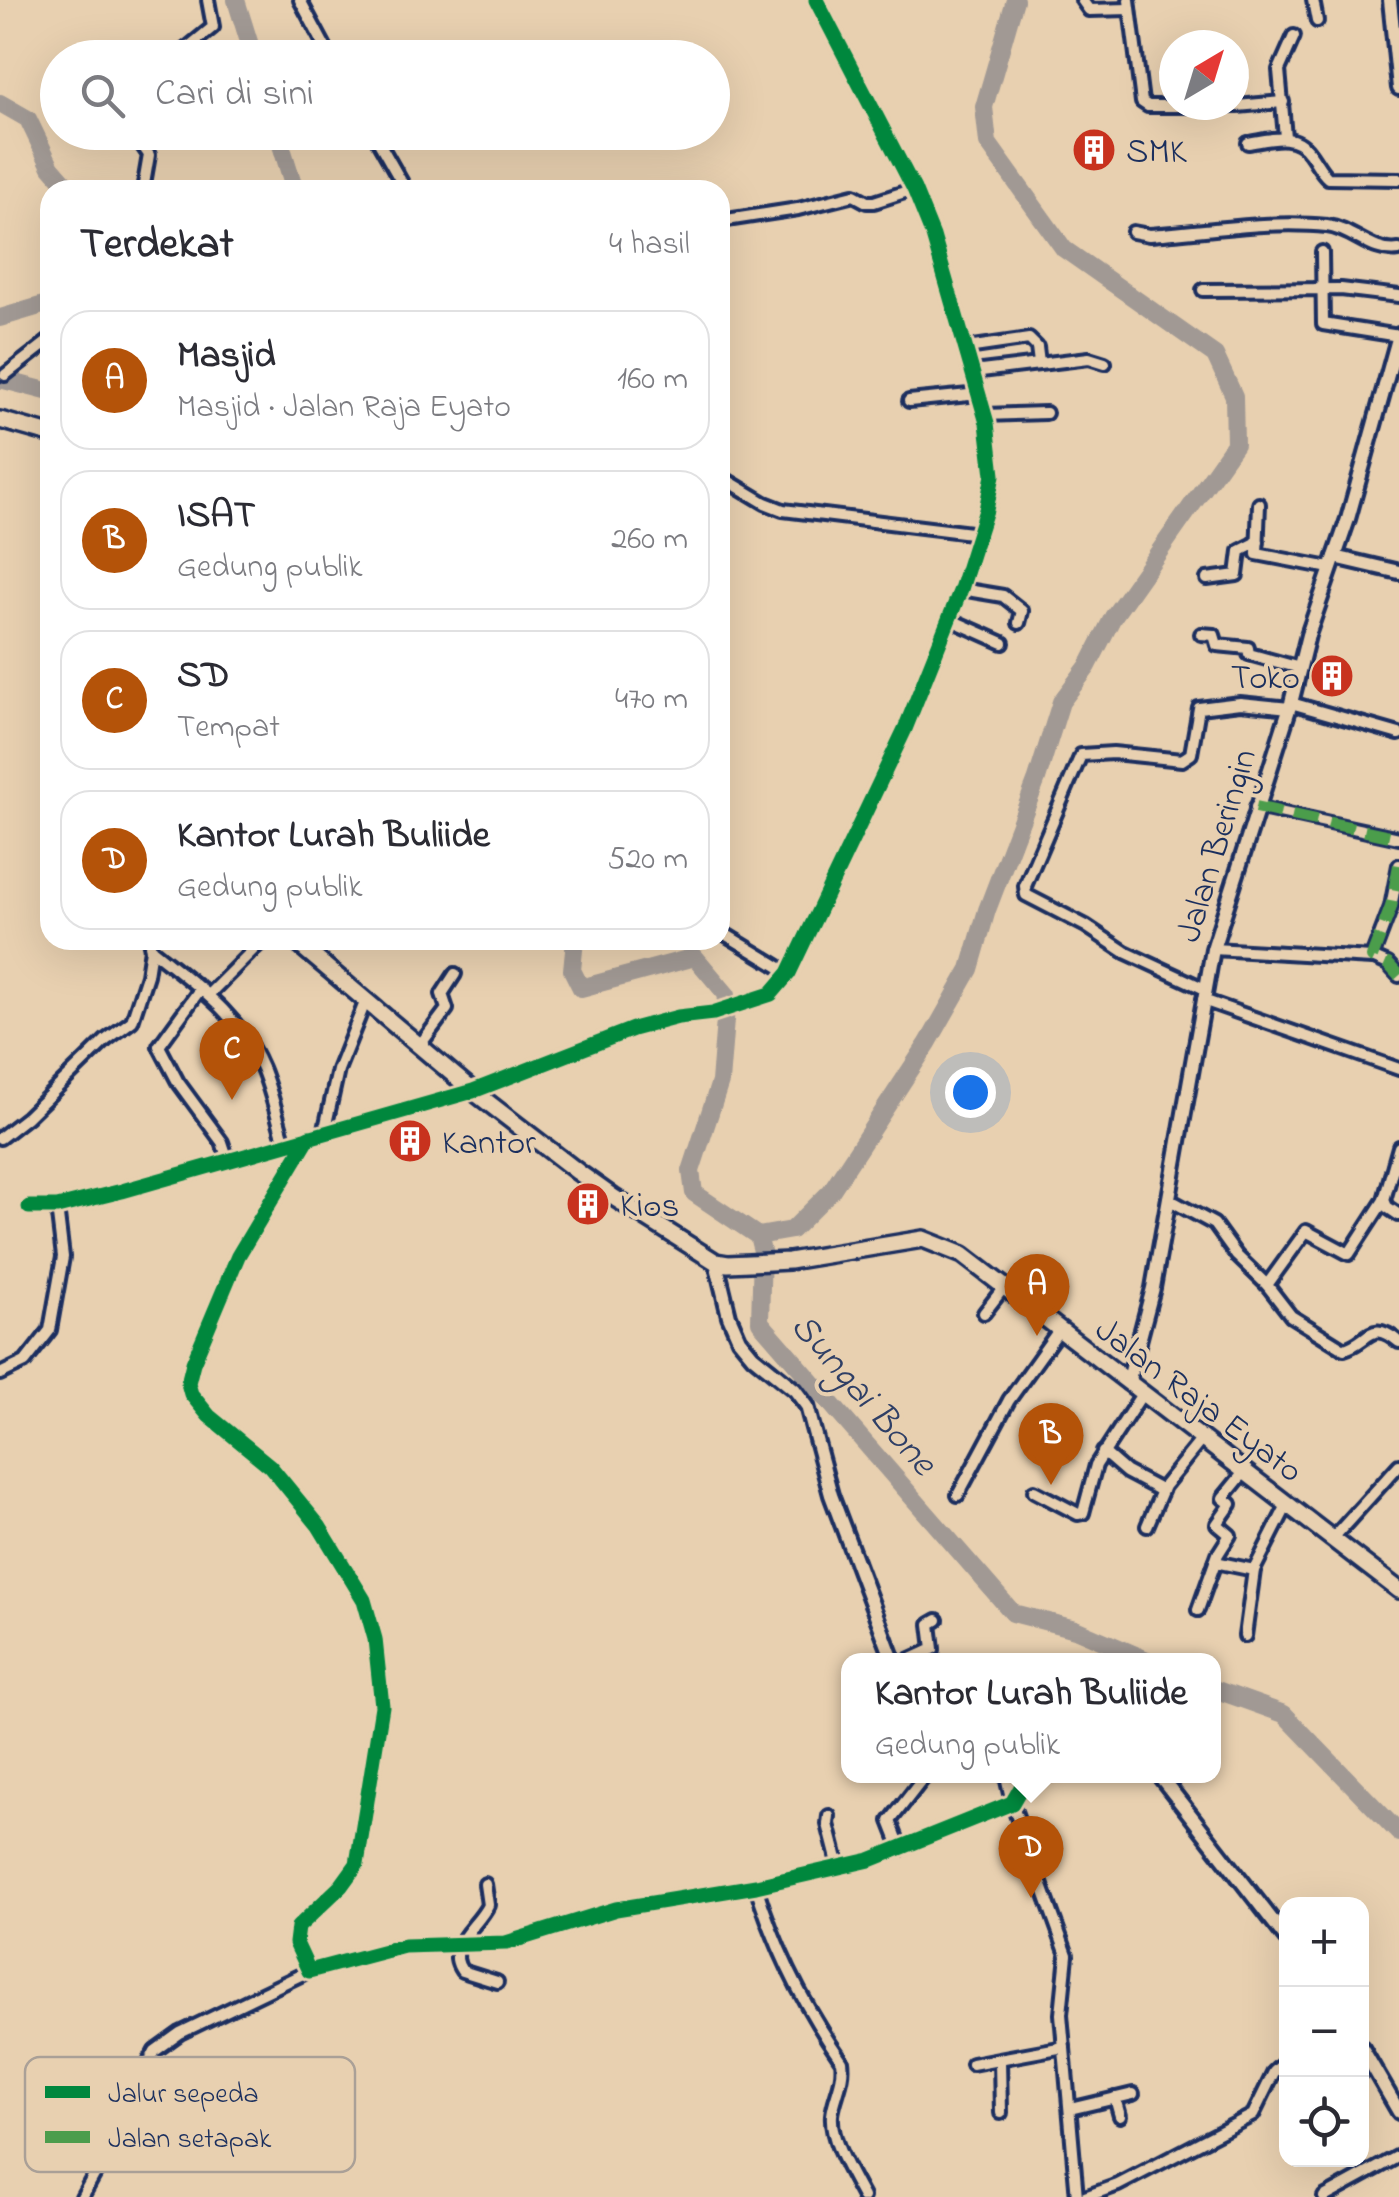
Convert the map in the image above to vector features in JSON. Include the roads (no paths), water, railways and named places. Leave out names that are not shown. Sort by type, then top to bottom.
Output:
[{"type":"main road","points":[[0,420],[40,431]]},
{"type":"main road","points":[[306,950],[473,1091],[613,1197],[722,1263]]},
{"type":"main road","name":"Jalan Raja Eyato","points":[[722,1263],[789,1261],[922,1239],[964,1255],[1399,1590]]},
{"type":"street","points":[[196,40],[212,27],[208,0]]},
{"type":"street","points":[[300,0],[321,40]]},
{"type":"street","points":[[29,1207],[58,1206],[473,1091],[634,1029],[678,1017],[713,1013],[772,994],[789,973],[906,729],[961,589],[993,475],[984,415],[933,236],[914,189],[816,0]]},
{"type":"street","points":[[1082,0],[1089,10],[1130,4],[1141,100],[1148,106],[1159,106]]},
{"type":"street","points":[[1313,0],[1317,21]]},
{"type":"street","points":[[1390,0],[1399,88]]},
{"type":"street","points":[[1285,137],[1279,70],[1294,36]]},
{"type":"street","points":[[1249,103],[1283,102]]},
{"type":"street","points":[[1248,143],[1285,137],[1306,147],[1328,178],[1399,179]]},
{"type":"street","points":[[145,150],[149,156],[145,180]]},
{"type":"street","points":[[383,150],[400,180]]},
{"type":"street","points":[[730,220],[798,210],[854,195],[874,202],[914,189]]},
{"type":"street","points":[[1133,232],[1149,236],[1286,226],[1331,227],[1383,250],[1399,250]]},
{"type":"street","points":[[1322,252],[1322,324],[1399,336]]},
{"type":"street","points":[[1203,290],[1322,289],[1399,296]]},
{"type":"street","name":"Jalan Beringin","points":[[1135,1388],[1213,949],[1348,519],[1399,336]]},
{"type":"street","points":[[967,348],[1028,340],[1037,347],[1039,363]]},
{"type":"street","points":[[5,375],[40,348]]},
{"type":"street","points":[[973,372],[1089,358],[1106,363]]},
{"type":"street","points":[[909,401],[978,394]]},
{"type":"street","points":[[984,415],[1046,413]]},
{"type":"street","points":[[730,482],[784,510],[979,534]]},
{"type":"street","points":[[1259,504],[1257,554],[1399,572]]},
{"type":"street","points":[[1207,579],[1237,575],[1240,551],[1258,542]]},
{"type":"street","points":[[961,589],[1009,599],[1022,611],[1020,623]]},
{"type":"street","points":[[949,619],[1003,643]]},
{"type":"street","points":[[1201,634],[1214,635],[1217,645],[1248,648],[1249,654],[1300,668]]},
{"type":"street","points":[[1399,734],[1290,705],[1240,703],[1200,708],[1192,754],[1182,760],[1080,755],[1024,892],[1204,995],[1399,1070]]},
{"type":"street","points":[[1256,807],[1399,838]]},
{"type":"street","points":[[1372,958],[1391,907],[1399,865]]},
{"type":"street","points":[[730,937],[789,973]]},
{"type":"street","points":[[1213,949],[1372,958],[1388,964],[1399,976]]},
{"type":"street","points":[[0,1138],[106,1040],[132,1021],[147,976],[149,950]]},
{"type":"street","points":[[157,950],[231,1017],[262,1066],[285,1143]]},
{"type":"street","points":[[228,1160],[222,1142],[178,1082],[159,1046],[205,991],[252,950]]},
{"type":"street","points":[[420,1045],[447,1009],[442,994],[455,974]]},
{"type":"street","points":[[324,1133],[338,1070],[366,1000]]},
{"type":"street","points":[[309,1971],[296,1944],[298,1926],[341,1886],[358,1864],[382,1706],[375,1639],[364,1600],[319,1526],[270,1466],[209,1416],[190,1394],[188,1383],[238,1256],[310,1136]]},
{"type":"street","points":[[1266,1285],[1306,1231],[1350,1254],[1384,1200],[1399,1148]]},
{"type":"street","points":[[1168,1199],[1214,1224],[1291,1316],[1344,1350],[1374,1331],[1398,1339]]},
{"type":"street","points":[[1384,1200],[1399,1215]]},
{"type":"street","points":[[0,1374],[25,1362],[50,1330],[63,1257],[58,1206]]},
{"type":"street","points":[[722,1263],[729,1316],[739,1339],[808,1406],[831,1495],[890,1653]]},
{"type":"street","points":[[984,1313],[1005,1286]]},
{"type":"street","points":[[958,1495],[1009,1400],[1059,1330]]},
{"type":"street","points":[[1034,1491],[1080,1514],[1102,1452],[1135,1388]]},
{"type":"street","points":[[1147,1526],[1162,1492],[1202,1439]]},
{"type":"street","points":[[1102,1452],[1126,1472],[1162,1492]]},
{"type":"street","points":[[1334,1537],[1399,1464]]},
{"type":"street","points":[[1198,1610],[1230,1534],[1217,1524],[1231,1504],[1223,1498],[1245,1471]]},
{"type":"street","points":[[1246,1636],[1254,1570],[1288,1503]]},
{"type":"street","points":[[1215,1562],[1254,1570]]},
{"type":"street","points":[[924,1653],[933,1649],[930,1624],[937,1620]]},
{"type":"street","points":[[901,1849],[890,1821],[920,1783]]},
{"type":"street","points":[[1008,1783],[1067,1955],[1060,2014],[1077,2197]]},
{"type":"street","points":[[152,2057],[180,2033],[309,1971],[404,1946],[506,1943],[616,1909],[756,1886],[839,1866],[901,1849],[1012,1803],[1024,1783]]},
{"type":"street","points":[[1165,1783],[1279,1929]]},
{"type":"street","points":[[830,1816],[828,1824],[839,1866]]},
{"type":"street","points":[[485,1884],[488,1905],[458,1946],[456,1962],[462,1970],[497,1982]]},
{"type":"street","points":[[756,1886],[784,1959],[842,2061],[844,2071],[832,2128],[863,2197]]},
{"type":"street","points":[[972,2064],[1064,2047]]},
{"type":"street","points":[[1000,2060],[1001,2113]]},
{"type":"street","points":[[1369,2060],[1399,2112]]},
{"type":"street","points":[[1085,2197],[1118,2185],[1252,2115],[1279,2067]]},
{"type":"street","points":[[1070,2108],[1133,2094]]},
{"type":"street","points":[[1115,2098],[1120,2116]]},
{"type":"street","points":[[1324,2197],[1399,2156]]},
{"type":"street","points":[[82,2197],[96,2172]]},
{"type":"waterway","name":"Sungai Bone","points":[[236,0],[248,40]]},
{"type":"waterway","points":[[758,1236],[792,1230],[831,1191],[928,1043],[970,969],[1061,702],[1088,666],[1113,617],[1235,444],[1234,396],[1215,355],[1064,249],[988,143],[984,107],[1015,0]]},
{"type":"waterway","points":[[0,103],[28,119],[40,144]]},
{"type":"waterway","points":[[43,150],[62,180]]},
{"type":"waterway","name":"Sungai Bone","points":[[283,150],[292,180]]},
{"type":"waterway","points":[[0,318],[40,306]]},
{"type":"waterway","points":[[0,379],[40,389]]},
{"type":"waterway","name":"Sungai Bone","points":[[574,950],[572,970],[581,988],[695,957],[727,995],[720,1082],[691,1171],[694,1193],[758,1236],[762,1251],[760,1322],[1013,1613],[1075,1629],[1131,1653]]},
{"type":"waterway","name":"Sungai Bone","points":[[1221,1692],[1284,1714],[1399,1833]]},
{"type":"place","name":"SMK","points":[[1094,150]]},
{"type":"place","name":"Toko","points":[[1332,676]]},
{"type":"place","name":"SD","points":[[232,1100]]},
{"type":"place","name":"Kantor","points":[[410,1141]]},
{"type":"place","name":"Kios","points":[[588,1204]]},
{"type":"place","name":"Masjid","points":[[1037,1336]]},
{"type":"place","name":"ISAT","points":[[1051,1485]]},
{"type":"place","name":"Kantor Lurah Buliide","points":[[1031,1898]]}]
